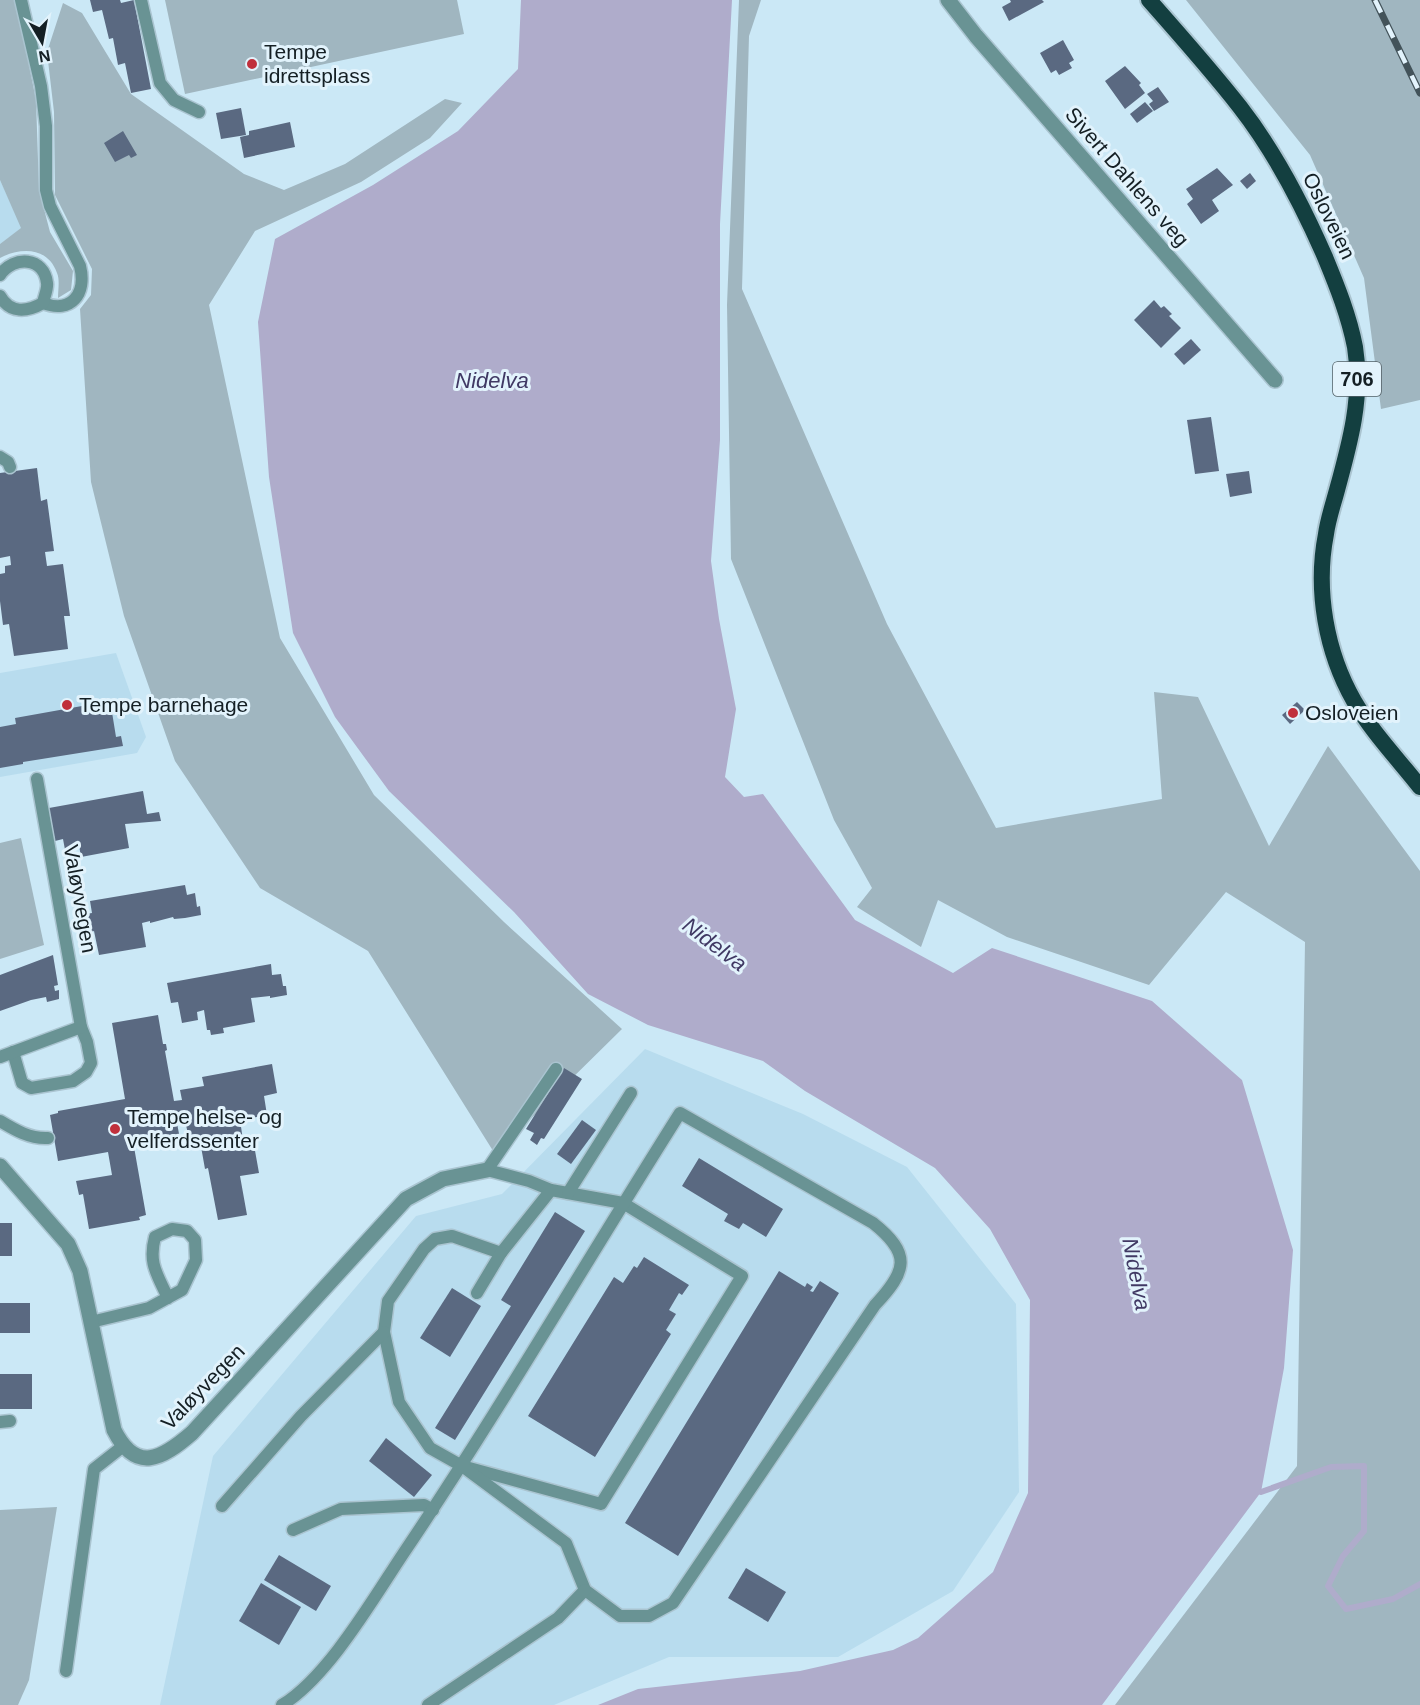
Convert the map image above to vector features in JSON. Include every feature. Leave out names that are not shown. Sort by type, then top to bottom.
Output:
[{"type":"highway","name":"Osloveien","points":[[1149,0],[1227,91],[1261,136],[1314,231],[1339,290],[1355,347],[1357,388],[1350,444],[1325,535],[1322,569],[1323,603],[1329,637],[1339,670],[1354,701],[1420,788]]},
{"type":"street","name":"Sivert Dahlens veg","points":[[948,0],[976,36],[1275,380]]},
{"type":"street","points":[[0,1166],[68,1244],[80,1271],[114,1430],[122,1447]]},
{"type":"street","name":"Valøyvegen","points":[[122,1447],[137,1456],[148,1459],[158,1457],[177,1446],[200,1424],[406,1199],[443,1179],[487,1170]]},
{"type":"lane","points":[[21,0],[40,86],[46,126],[46,190],[50,206],[80,266],[82,277],[81,288],[69,304],[54,307],[43,303]]},
{"type":"lane","points":[[141,0],[160,83],[174,100],[199,112]]},
{"type":"lane","points":[[0,275],[6,267],[19,261],[32,263],[43,272],[48,285],[43,303],[32,309],[17,311],[1,302]]},
{"type":"lane","points":[[0,457],[8,462],[10,467]]},
{"type":"lane","name":"Valøyvegen","points":[[13,1052],[21,1083],[31,1088],[74,1081],[86,1072],[91,1063],[81,1027],[37,779]]},
{"type":"lane","points":[[0,1057],[81,1027]]},
{"type":"lane","points":[[462,1466],[601,1504],[742,1276],[623,1203],[551,1190],[487,1170],[556,1069]]},
{"type":"lane","points":[[568,1193],[631,1092]]},
{"type":"lane","points":[[282,1705],[294,1698],[318,1673],[355,1626],[433,1510],[462,1466],[680,1113],[873,1223],[889,1236],[897,1247],[902,1263],[894,1284],[875,1305],[673,1604],[649,1616],[620,1616],[585,1590],[566,1543],[462,1466],[430,1448],[399,1402],[384,1332],[388,1301],[424,1249],[435,1239],[452,1236],[501,1253]]},
{"type":"lane","points":[[0,1121],[19,1132],[48,1138]]},
{"type":"lane","points":[[477,1293],[501,1253],[551,1190]]},
{"type":"lane","points":[[91,1322],[149,1308],[168,1298],[182,1290],[196,1260],[195,1240],[187,1231],[172,1229],[155,1237],[151,1254],[168,1298]]},
{"type":"lane","points":[[222,1506],[301,1416],[384,1332]]},
{"type":"lane","points":[[66,1671],[94,1469],[122,1447]]},
{"type":"lane","points":[[293,1530],[341,1509],[424,1505],[433,1510]]},
{"type":"lane","points":[[428,1705],[558,1618],[585,1590]]},
{"type":"shaded area","points":[[0,0],[16,0],[36,100],[39,190],[50,232],[73,271],[71,290],[58,298],[58,276],[53,264],[47,258],[41,254],[25,251],[0,258],[0,244],[21,228],[0,180]]},
{"type":"shaded area","name":"Tempe idrettsplass","points":[[165,0],[457,0],[464,34],[185,94]]},
{"type":"shaded area","points":[[739,0],[761,0],[749,36],[742,289],[887,624],[996,828],[1162,799],[1154,692],[1198,697],[1269,846],[1328,746],[1420,871],[1420,1705],[1115,1705],[1297,1466],[1305,942],[1226,892],[1149,985],[1007,937],[938,900],[921,947],[857,907],[872,888],[834,820],[731,559],[727,305]]},
{"type":"shaded area","points":[[1186,0],[1420,0],[1420,400],[1381,409],[1364,278],[1310,155]]},
{"type":"shaded area","points":[[63,3],[82,13],[131,94],[244,174],[284,190],[345,164],[445,99],[462,103],[430,138],[361,182],[255,231],[209,305],[280,638],[374,795],[504,922],[622,1029],[495,1154],[368,951],[260,888],[175,761],[124,616],[91,482],[80,309],[91,295],[92,269],[55,195],[54,112],[47,52]]},
{"type":"shaded area","points":[[0,180],[22,228],[0,244]]},
{"type":"shaded area","name":"Tempe barnehage","points":[[116,653],[146,737],[137,753],[0,777],[0,673]]},
{"type":"shaded area","points":[[21,838],[44,945],[0,959],[0,843]]},
{"type":"shaded area","points":[[645,1049],[803,1114],[907,1167],[1016,1304],[1019,1492],[953,1591],[838,1657],[669,1657],[554,1705],[160,1705],[213,1456],[416,1216],[502,1194]]},
{"type":"shaded area","points":[[57,1507],[29,1680],[18,1705],[0,1705],[0,1510]]},
{"type":"water","name":"Nidelva","points":[[521,0],[732,0],[720,224],[720,440],[711,561],[736,709],[725,777],[744,797],[763,794],[855,920],[953,973],[992,948],[1152,1001],[1242,1080],[1293,1250],[1284,1368],[1261,1492],[1102,1705],[598,1705],[638,1689],[800,1671],[893,1650],[918,1638],[993,1572],[1028,1493],[1030,1300],[990,1229],[935,1168],[805,1091],[763,1061],[648,1025],[588,994],[514,912],[389,791],[335,717],[293,633],[269,477],[258,322],[275,239],[373,185],[458,131],[518,69]]},
{"type":"building","points":[[90,0],[120,0],[121,3],[134,0],[151,89],[131,93],[125,63],[118,65],[113,38],[109,39],[102,10],[93,12]]},
{"type":"building","points":[[1010,0],[1042,0],[1044,2],[1009,21],[1002,7],[1011,2]]},
{"type":"building","points":[[1063,40],[1074,60],[1069,63],[1072,68],[1059,75],[1056,70],[1051,73],[1040,53]]},
{"type":"building","points":[[1125,66],[1141,83],[1139,85],[1145,93],[1125,109],[1105,81]]},
{"type":"building","points":[[1158,87],[1169,102],[1154,111],[1149,104],[1153,101],[1147,94]]},
{"type":"building","points":[[1145,102],[1153,111],[1137,123],[1130,114]]},
{"type":"building","points":[[241,108],[246,135],[221,139],[216,113]]},
{"type":"building","points":[[290,122],[295,147],[244,158],[240,137],[249,135],[249,131]]},
{"type":"building","points":[[123,131],[137,155],[131,158],[129,155],[115,162],[104,143]]},
{"type":"building","points":[[1217,168],[1233,185],[1212,200],[1219,211],[1201,224],[1187,204],[1193,199],[1186,189]]},
{"type":"building","points":[[1250,173],[1256,181],[1247,189],[1240,181]]},
{"type":"building","points":[[1154,300],[1161,308],[1164,306],[1172,314],[1169,316],[1181,328],[1161,348],[1134,320]]},
{"type":"building","points":[[1191,339],[1201,350],[1184,365],[1174,354]]},
{"type":"building","points":[[1211,417],[1219,471],[1195,474],[1187,420]]},
{"type":"building","points":[[37,468],[41,501],[47,499],[54,551],[45,552],[47,566],[63,564],[70,616],[64,616],[68,649],[14,656],[9,624],[3,625],[0,601],[0,574],[5,573],[5,566],[11,565],[10,556],[0,558],[0,473]]},
{"type":"building","points":[[1249,471],[1252,493],[1230,497],[1226,474]]},
{"type":"building","name":"Osloveien","points":[[1297,702],[1305,710],[1290,724],[1282,715]]},
{"type":"building","points":[[82,706],[83,711],[111,706],[116,737],[121,736],[123,746],[23,762],[23,764],[0,768],[0,727],[16,724],[15,718]]},
{"type":"building","points":[[143,791],[147,814],[159,812],[161,821],[125,824],[129,848],[81,857],[79,845],[74,846],[75,853],[66,855],[63,839],[55,841],[49,808]]},
{"type":"building","points":[[185,885],[187,895],[195,893],[201,915],[142,923],[146,947],[99,955],[94,931],[80,936],[76,909],[85,907],[86,914],[92,913],[90,901]]},
{"type":"building","points":[[53,955],[58,985],[54,986],[55,991],[59,990],[59,999],[47,1002],[46,997],[31,1000],[0,1011],[0,975]]},
{"type":"building","points":[[271,964],[272,975],[281,974],[287,995],[251,998],[255,1022],[223,1028],[224,1033],[211,1035],[210,1030],[207,1030],[204,1010],[197,1012],[198,1020],[182,1023],[178,1002],[171,1003],[167,983]]},
{"type":"building","name":"Tempe helse- og velferdssenter","points":[[158,1015],[163,1044],[166,1044],[167,1050],[165,1051],[174,1101],[182,1100],[180,1090],[204,1086],[202,1077],[272,1064],[277,1093],[264,1096],[267,1115],[240,1120],[244,1147],[254,1145],[259,1173],[240,1176],[247,1215],[218,1220],[208,1168],[205,1169],[200,1141],[190,1143],[184,1116],[176,1118],[180,1139],[134,1147],[146,1215],[139,1217],[140,1220],[89,1229],[83,1194],[79,1195],[76,1181],[112,1175],[108,1152],[58,1161],[50,1115],[58,1111],[125,1099],[112,1023]]},
{"type":"building","points":[[564,1068],[582,1079],[544,1139],[541,1138],[537,1145],[530,1140],[534,1133],[526,1129]]},
{"type":"building","points":[[582,1120],[596,1130],[571,1164],[557,1154]]},
{"type":"building","points":[[699,1158],[783,1209],[766,1237],[743,1223],[739,1229],[724,1221],[728,1214],[682,1186]]},
{"type":"building","points":[[555,1212],[585,1231],[455,1440],[435,1428],[511,1306],[501,1300]]},
{"type":"building","points":[[0,1223],[12,1223],[12,1256],[0,1256]]},
{"type":"building","points":[[644,1257],[689,1285],[682,1295],[679,1293],[669,1310],[676,1314],[666,1330],[671,1334],[595,1457],[528,1416],[614,1277],[623,1283],[634,1266],[637,1268]]},
{"type":"building","points":[[779,1271],[805,1287],[807,1283],[813,1287],[810,1291],[813,1292],[820,1281],[839,1293],[678,1556],[625,1523]]},
{"type":"building","points":[[452,1288],[481,1306],[450,1357],[420,1338]]},
{"type":"building","points":[[0,1303],[30,1303],[30,1333],[0,1333]]},
{"type":"building","points":[[0,1374],[32,1374],[32,1409],[0,1409]]},
{"type":"building","points":[[386,1438],[432,1475],[414,1497],[369,1461]]},
{"type":"building","points":[[279,1555],[331,1586],[316,1611],[264,1580]]},
{"type":"building","points":[[746,1568],[786,1592],[768,1622],[728,1598]]},
{"type":"building","points":[[261,1583],[301,1607],[279,1645],[239,1621]]},
{"type":"waterway","points":[[1261,1492],[1331,1467],[1364,1466],[1364,1531],[1343,1556],[1328,1586],[1346,1609],[1393,1599],[1420,1584]]},
{"type":"railway","points":[[1375,0],[1420,93]]},
{"type":"place","name":"Tempe idrettsplass","points":[[252,64]]},
{"type":"place","name":"Tempe barnehage","points":[[67,705]]},
{"type":"place","name":"Osloveien","points":[[1293,713]]},
{"type":"place","name":"Tempe helse- og velferdssenter","points":[[115,1129]]}]
